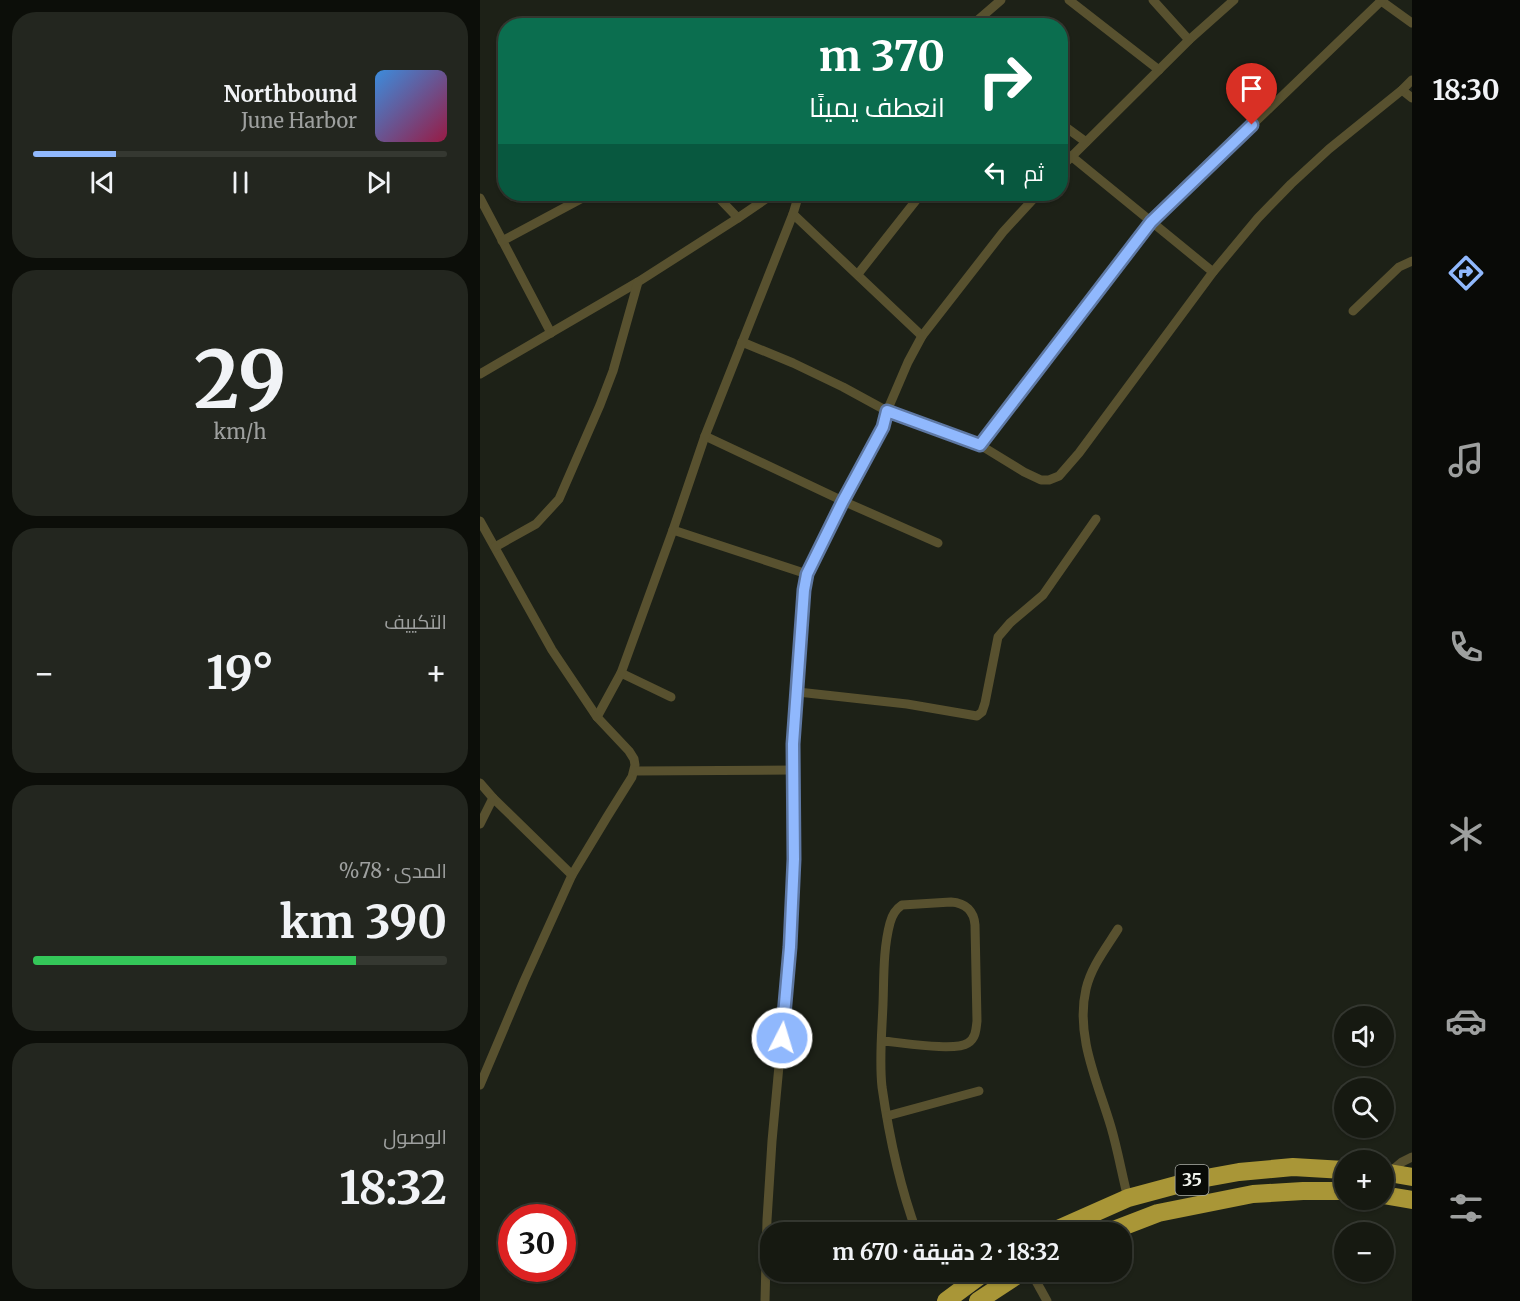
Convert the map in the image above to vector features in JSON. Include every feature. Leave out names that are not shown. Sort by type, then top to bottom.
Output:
[{"type":"highway","name":"35","points":[[1074,1222],[1128,1198],[1195,1180],[1239,1172],[1293,1167],[1334,1169]]},
{"type":"highway","points":[[1394,1174],[1412,1176]]},
{"type":"highway","name":"35","points":[[1132,1223],[1158,1213],[1253,1194],[1334,1191]]},
{"type":"highway","points":[[1394,1197],[1412,1200]]},
{"type":"highway","points":[[946,1301],[972,1282]]},
{"type":"highway","points":[[978,1301],[1007,1282]]},
{"type":"street","points":[[980,18],[1001,0]]},
{"type":"street","points":[[1069,0],[1159,70]]},
{"type":"street","points":[[1153,0],[1189,40]]},
{"type":"street","points":[[1068,159],[1189,40],[1234,0]]},
{"type":"street","points":[[980,445],[1151,222],[1380,1],[1412,23]]},
{"type":"street","points":[[742,342],[823,378],[887,411],[980,445],[1024,472],[1041,480],[1049,480],[1059,476],[1079,453],[1212,272],[1258,218],[1291,183],[1412,80]]},
{"type":"street","points":[[1402,90],[1412,98]]},
{"type":"street","points":[[1068,129],[1086,142]]},
{"type":"street","points":[[1071,156],[1212,272]]},
{"type":"street","points":[[480,198],[551,333]]},
{"type":"street","points":[[502,241],[577,201]]},
{"type":"street","points":[[722,201],[738,218]]},
{"type":"street","points":[[480,374],[638,282],[763,201]]},
{"type":"street","points":[[597,717],[621,673],[705,436],[797,201]]},
{"type":"street","points":[[858,274],[915,201]]},
{"type":"street","points":[[765,1301],[772,1141],[790,947],[794,859],[793,744],[807,574],[883,427],[887,411],[908,362],[922,336],[1003,232],[1032,201]]},
{"type":"street","points":[[793,214],[922,336]]},
{"type":"street","points":[[1353,311],[1400,267],[1412,261]]},
{"type":"street","points":[[495,547],[536,524],[559,499],[613,371],[638,282]]},
{"type":"street","points":[[705,436],[938,543]]},
{"type":"street","points":[[798,692],[908,704],[977,716],[986,703],[998,637],[1010,623],[1043,595],[1096,519]]},
{"type":"street","points":[[480,521],[552,650],[597,717],[634,759],[632,777],[573,875],[524,981],[480,1085]]},
{"type":"street","points":[[673,530],[807,574]]},
{"type":"street","points":[[621,673],[671,697]]},
{"type":"street","points":[[634,771],[793,770]]},
{"type":"street","points":[[480,783],[573,875]]},
{"type":"street","points":[[480,824],[493,798]]},
{"type":"street","points":[[882,1041],[942,1047],[966,1045],[971,1040],[976,1032],[977,1021],[975,925],[972,912],[968,907],[951,902],[902,904],[890,921],[886,943],[882,1041],[882,1083],[900,1175],[914,1222]]},
{"type":"street","points":[[1118,929],[1097,960],[1086,988],[1083,1011],[1088,1052],[1111,1128],[1128,1198]]},
{"type":"street","points":[[887,1116],[979,1091]]},
{"type":"street","points":[[1394,1168],[1412,1157]]},
{"type":"street","points":[[1036,1282],[1047,1301]]},
{"type":"route","points":[[782,1038],[790,947],[794,859],[793,744],[804,590],[807,574],[883,427],[887,411],[980,445],[1151,222],[1252,125]]}]
